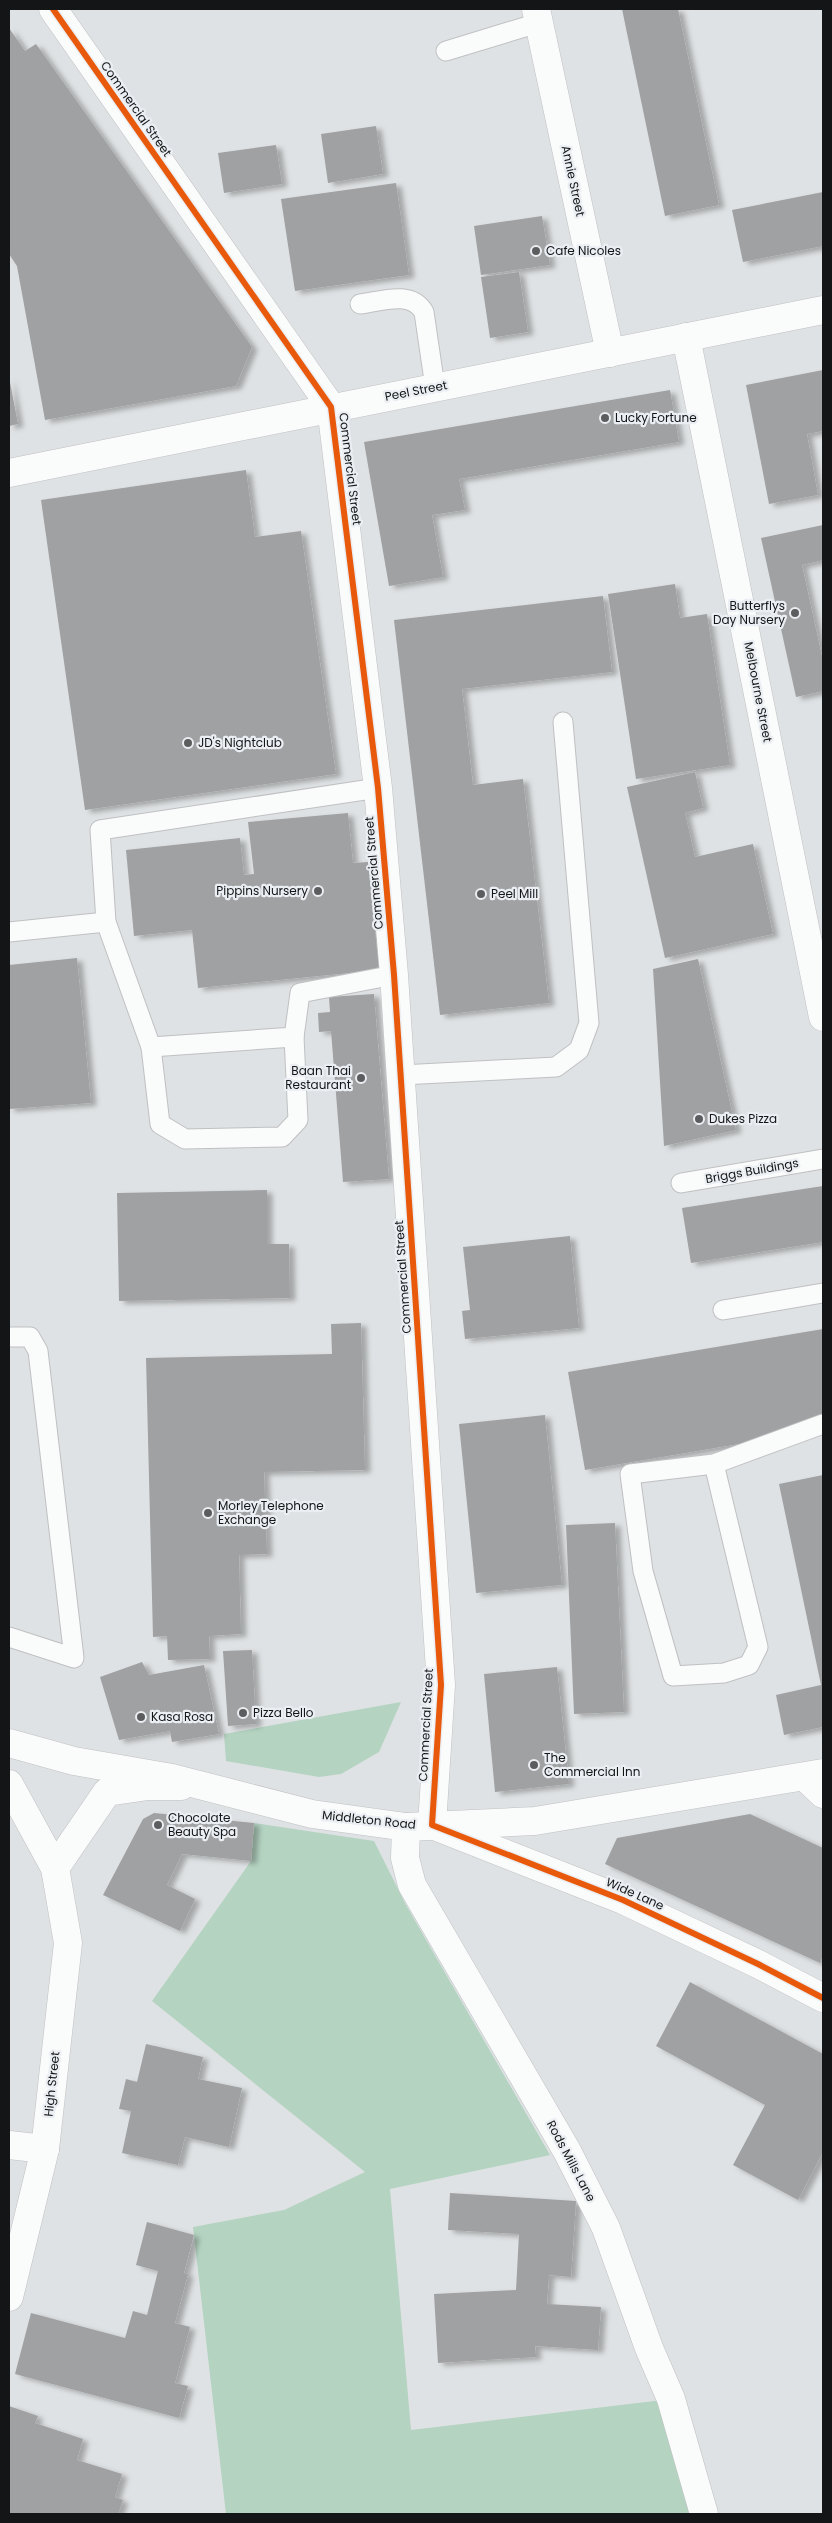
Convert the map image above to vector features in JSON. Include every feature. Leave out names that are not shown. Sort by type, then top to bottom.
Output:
[{"type":"street","name":"Commercial Street","points":[[53,9],[331,407],[378,788],[394,975],[441,1685],[419,1826]]},
{"type":"street","name":"Annie Street","points":[[537,16],[610,353]]},
{"type":"street","name":"Peel Street","points":[[9,473],[823,310]]},
{"type":"street","name":"Melbourne Street","points":[[686,337],[823,1017]]},
{"type":"street","name":"Middleton Road","points":[[9,1743],[74,1761],[172,1778],[260,1799],[312,1814],[419,1826],[535,1821],[817,1782]]},
{"type":"street","name":"High Street","points":[[9,1784],[55,1868],[68,1943],[45,2149],[9,2297]]},
{"type":"street","points":[[55,1868],[107,1792],[148,1786],[203,1786]]},
{"type":"street","name":"Wide Lane","points":[[419,1826],[623,1900],[758,1964],[823,1998]]},
{"type":"street","name":"Rods Mills Lane","points":[[419,1826],[405,1858],[412,1885],[567,2151],[606,2228],[649,2348],[671,2399],[704,2514]]},
{"type":"street","points":[[9,2145],[45,2149]]},
{"type":"lane","points":[[446,51],[537,16]]},
{"type":"lane","points":[[360,304],[404,298],[412,299],[419,304],[424,312],[434,387]]},
{"type":"lane","points":[[401,1075],[556,1067],[579,1050],[590,1023],[563,722]]},
{"type":"lane","points":[[378,788],[100,830],[106,922],[151,1047],[160,1124],[185,1139],[282,1137],[298,1120],[294,1037],[300,993],[394,975]]},
{"type":"lane","points":[[9,932],[106,922]]},
{"type":"lane","points":[[151,1047],[294,1037]]},
{"type":"lane","name":"Briggs Buildings","points":[[681,1183],[823,1159]]},
{"type":"lane","points":[[723,1310],[823,1293]]},
{"type":"lane","points":[[9,1337],[30,1337],[38,1351],[74,1658],[9,1637]]},
{"type":"lane","points":[[714,1464],[758,1647],[749,1665],[724,1673],[673,1676],[643,1570],[630,1474],[714,1464],[823,1424]]},
{"type":"green space","points":[[401,1702],[379,1752],[341,1774],[319,1777],[226,1761],[224,1734]]},
{"type":"green space","points":[[254,1823],[374,1841],[406,1905],[550,2155],[390,2189],[411,2430],[671,2399],[704,2514],[226,2514],[193,2227],[284,2210],[365,2172],[152,2001],[251,1861]]},
{"type":"building","points":[[622,9],[678,9],[719,205],[665,216]]},
{"type":"building","points":[[9,28],[25,51],[36,44],[252,347],[236,386],[45,420],[17,266],[9,254]]},
{"type":"building","points":[[376,126],[383,174],[328,183],[321,134]]},
{"type":"building","points":[[276,145],[282,184],[224,193],[218,153]]},
{"type":"building","points":[[396,183],[409,275],[295,291],[281,199]]},
{"type":"building","points":[[823,192],[823,246],[743,262],[732,210]]},
{"type":"building","points":[[542,216],[550,265],[481,275],[474,226]]},
{"type":"building","points":[[519,272],[528,332],[490,338],[481,277]]},
{"type":"building","points":[[823,370],[823,431],[807,434],[818,495],[769,504],[746,385]]},
{"type":"building","points":[[9,377],[18,424],[9,426]]},
{"type":"building","points":[[670,390],[679,442],[459,479],[465,510],[432,515],[443,577],[389,586],[364,442]]},
{"type":"building","points":[[246,470],[255,537],[301,531],[336,774],[85,810],[41,500]]},
{"type":"building","name":"Butterflys Day Nursery","points":[[823,525],[823,560],[802,565],[823,661],[823,691],[796,697],[761,538]]},
{"type":"building","points":[[675,584],[680,618],[707,614],[730,765],[636,779],[608,594]]},
{"type":"building","name":"Peel Mill","points":[[603,596],[612,672],[462,689],[473,785],[523,779],[549,1003],[440,1015],[394,620]]},
{"type":"building","points":[[695,772],[703,808],[685,813],[695,857],[753,844],[773,934],[665,958],[627,787]]},
{"type":"building","points":[[348,813],[353,863],[368,862],[379,970],[198,988],[192,930],[134,936],[126,850],[240,838],[244,875],[254,874],[248,822]]},
{"type":"building","points":[[77,958],[91,1103],[9,1109],[9,965]]},
{"type":"building","points":[[698,959],[736,1130],[664,1146],[653,969]]},
{"type":"building","points":[[374,994],[389,1179],[343,1182],[331,1031],[319,1032],[318,1013],[330,1012],[329,997]]},
{"type":"building","points":[[823,1186],[823,1242],[691,1263],[682,1208]]},
{"type":"building","points":[[267,1190],[267,1244],[289,1244],[290,1298],[119,1301],[117,1193]]},
{"type":"building","points":[[570,1236],[579,1328],[465,1339],[462,1311],[470,1310],[463,1247]]},
{"type":"building","name":"Morley Telephone Exchange","points":[[361,1323],[365,1470],[264,1472],[267,1554],[239,1555],[241,1634],[209,1636],[210,1659],[168,1660],[167,1636],[153,1637],[146,1358],[332,1354],[331,1324]]},
{"type":"building","points":[[823,1329],[823,1416],[785,1436],[585,1470],[568,1372]]},
{"type":"building","points":[[545,1415],[562,1585],[476,1593],[459,1424]]},
{"type":"building","points":[[823,1475],[823,1727],[784,1735],[776,1695],[821,1685],[779,1484]]},
{"type":"building","points":[[615,1523],[624,1712],[574,1714],[566,1525]]},
{"type":"building","points":[[252,1650],[256,1724],[228,1726],[223,1651]]},
{"type":"building","points":[[142,1662],[149,1675],[204,1665],[219,1734],[172,1742],[170,1731],[119,1740],[100,1677]]},
{"type":"building","points":[[557,1667],[569,1784],[495,1792],[484,1674]]},
{"type":"building","points":[[154,1813],[254,1823],[251,1861],[182,1854],[167,1885],[195,1899],[180,1931],[103,1895],[143,1819]]},
{"type":"building","points":[[750,1814],[823,1848],[823,1956],[820,1963],[605,1864],[617,1838]]},
{"type":"building","points":[[690,1982],[823,2054],[823,2152],[798,2200],[733,2165],[765,2105],[656,2046]]},
{"type":"building","points":[[146,2044],[203,2057],[198,2079],[242,2088],[229,2147],[185,2137],[178,2165],[122,2153],[131,2111],[119,2109],[126,2079],[137,2082]]},
{"type":"building","points":[[450,2193],[576,2201],[571,2277],[549,2275],[547,2304],[601,2307],[598,2350],[535,2346],[536,2357],[438,2363],[434,2294],[516,2290],[519,2234],[448,2230]]},
{"type":"building","points":[[147,2222],[194,2235],[184,2273],[188,2274],[175,2323],[190,2327],[175,2383],[188,2386],[179,2418],[15,2374],[31,2313],[125,2338],[133,2311],[147,2315],[158,2271],[136,2265]]},
{"type":"building","points":[[9,2406],[38,2416],[35,2423],[83,2439],[77,2460],[122,2474],[115,2497],[123,2500],[118,2514],[9,2514]]},
{"type":"cycle path","points":[[53,9],[331,407],[378,788],[394,975],[441,1685],[432,1825],[623,1900],[758,1964],[823,1998]]},
{"type":"place","name":"Cafe Nicoles","points":[[536,251]]},
{"type":"place","name":"Lucky Fortune","points":[[605,418]]},
{"type":"place","name":"Butterflys Day Nursery","points":[[795,613]]},
{"type":"place","name":"JD's Nightclub","points":[[188,743]]},
{"type":"place","name":"Pippins Nursery","points":[[318,891]]},
{"type":"place","name":"Peel Mill","points":[[481,894]]},
{"type":"place","name":"Baan Thai Restaurant","points":[[361,1078]]},
{"type":"place","name":"Dukes Pizza","points":[[699,1119]]},
{"type":"place","name":"Morley Telephone Exchange","points":[[208,1513]]},
{"type":"place","name":"Pizza Bello","points":[[243,1713]]},
{"type":"place","name":"Kasa Rosa","points":[[141,1717]]},
{"type":"place","name":"The Commercial Inn","points":[[534,1765]]},
{"type":"place","name":"Chocolate Beauty Spa","points":[[158,1825]]}]
